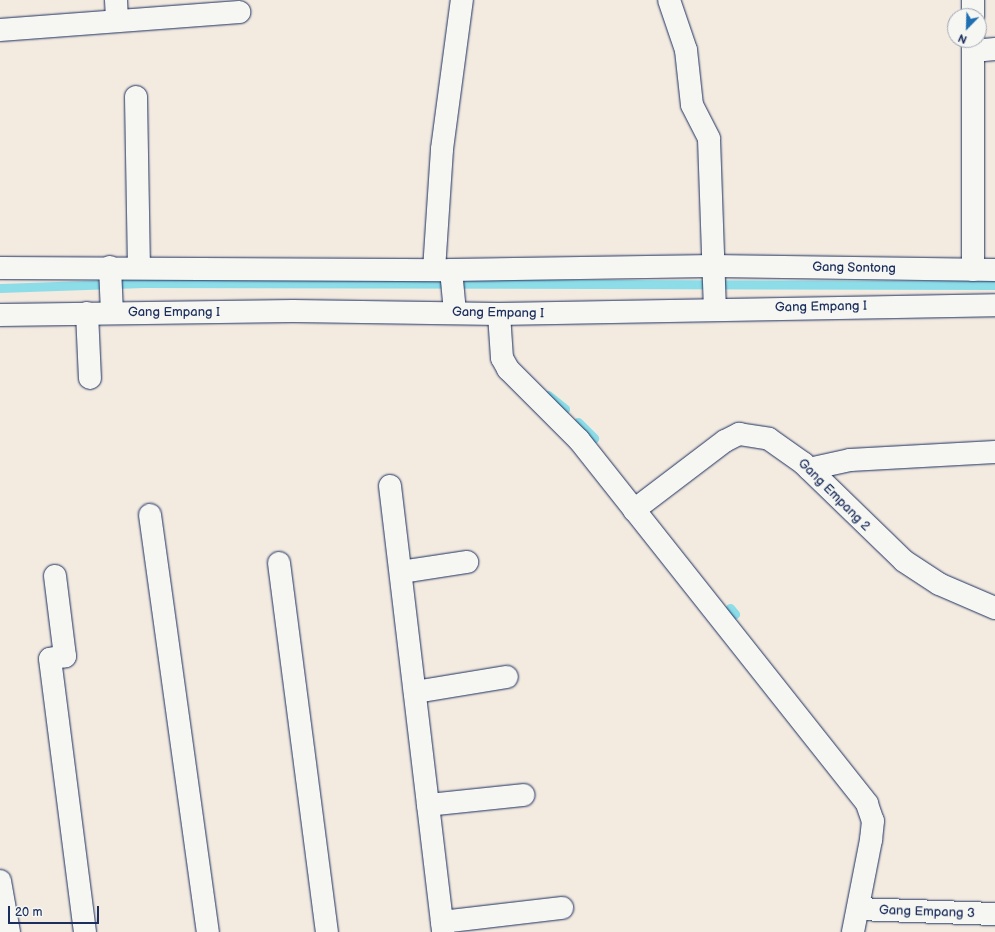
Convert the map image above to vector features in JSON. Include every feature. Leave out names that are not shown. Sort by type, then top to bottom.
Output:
[{"type":"street","points":[[455,308],[446,273],[442,149],[462,0]]},
{"type":"street","points":[[669,0],[685,43],[692,105],[709,139],[714,304]]},
{"type":"street","points":[[0,30],[117,9],[239,12]]},
{"type":"street","points":[[973,48],[987,284]]},
{"type":"street","points":[[136,97],[139,266]]},
{"type":"street","name":"Gang Sontong","points":[[0,268],[111,273],[139,266],[446,273],[713,270],[987,284]]},
{"type":"street","points":[[111,273],[112,310]]},
{"type":"street","name":"Gang Empang I","points":[[0,315],[87,313],[112,310],[455,308],[499,314],[714,304],[987,284]]},
{"type":"street","points":[[87,313],[90,378]]},
{"type":"street","points":[[499,314],[501,353],[508,369],[579,440],[867,804],[873,821],[871,840],[853,932]]},
{"type":"street","name":"Gang Empang 2","points":[[634,510],[739,434],[769,439],[809,469],[904,561],[939,584],[995,608]]},
{"type":"street","points":[[809,469],[850,460],[995,452]]},
{"type":"street","points":[[390,486],[443,927],[562,908]]},
{"type":"street","points":[[150,515],[208,932]]},
{"type":"street","points":[[401,572],[467,562]]},
{"type":"street","points":[[279,563],[327,932]]},
{"type":"street","points":[[55,576],[65,656],[50,658],[85,932]]},
{"type":"street","points":[[415,692],[507,677]]},
{"type":"street","points":[[428,805],[523,795]]},
{"type":"street","points":[[0,881],[9,932]]},
{"type":"street","name":"Gang Empang 3","points":[[858,909],[995,914]]},
{"type":"waterway","points":[[0,288],[143,283],[995,285]]},
{"type":"waterway","points":[[548,395],[565,409]]},
{"type":"waterway","points":[[578,422],[594,438]]},
{"type":"waterway","points":[[730,608],[735,614]]}]
